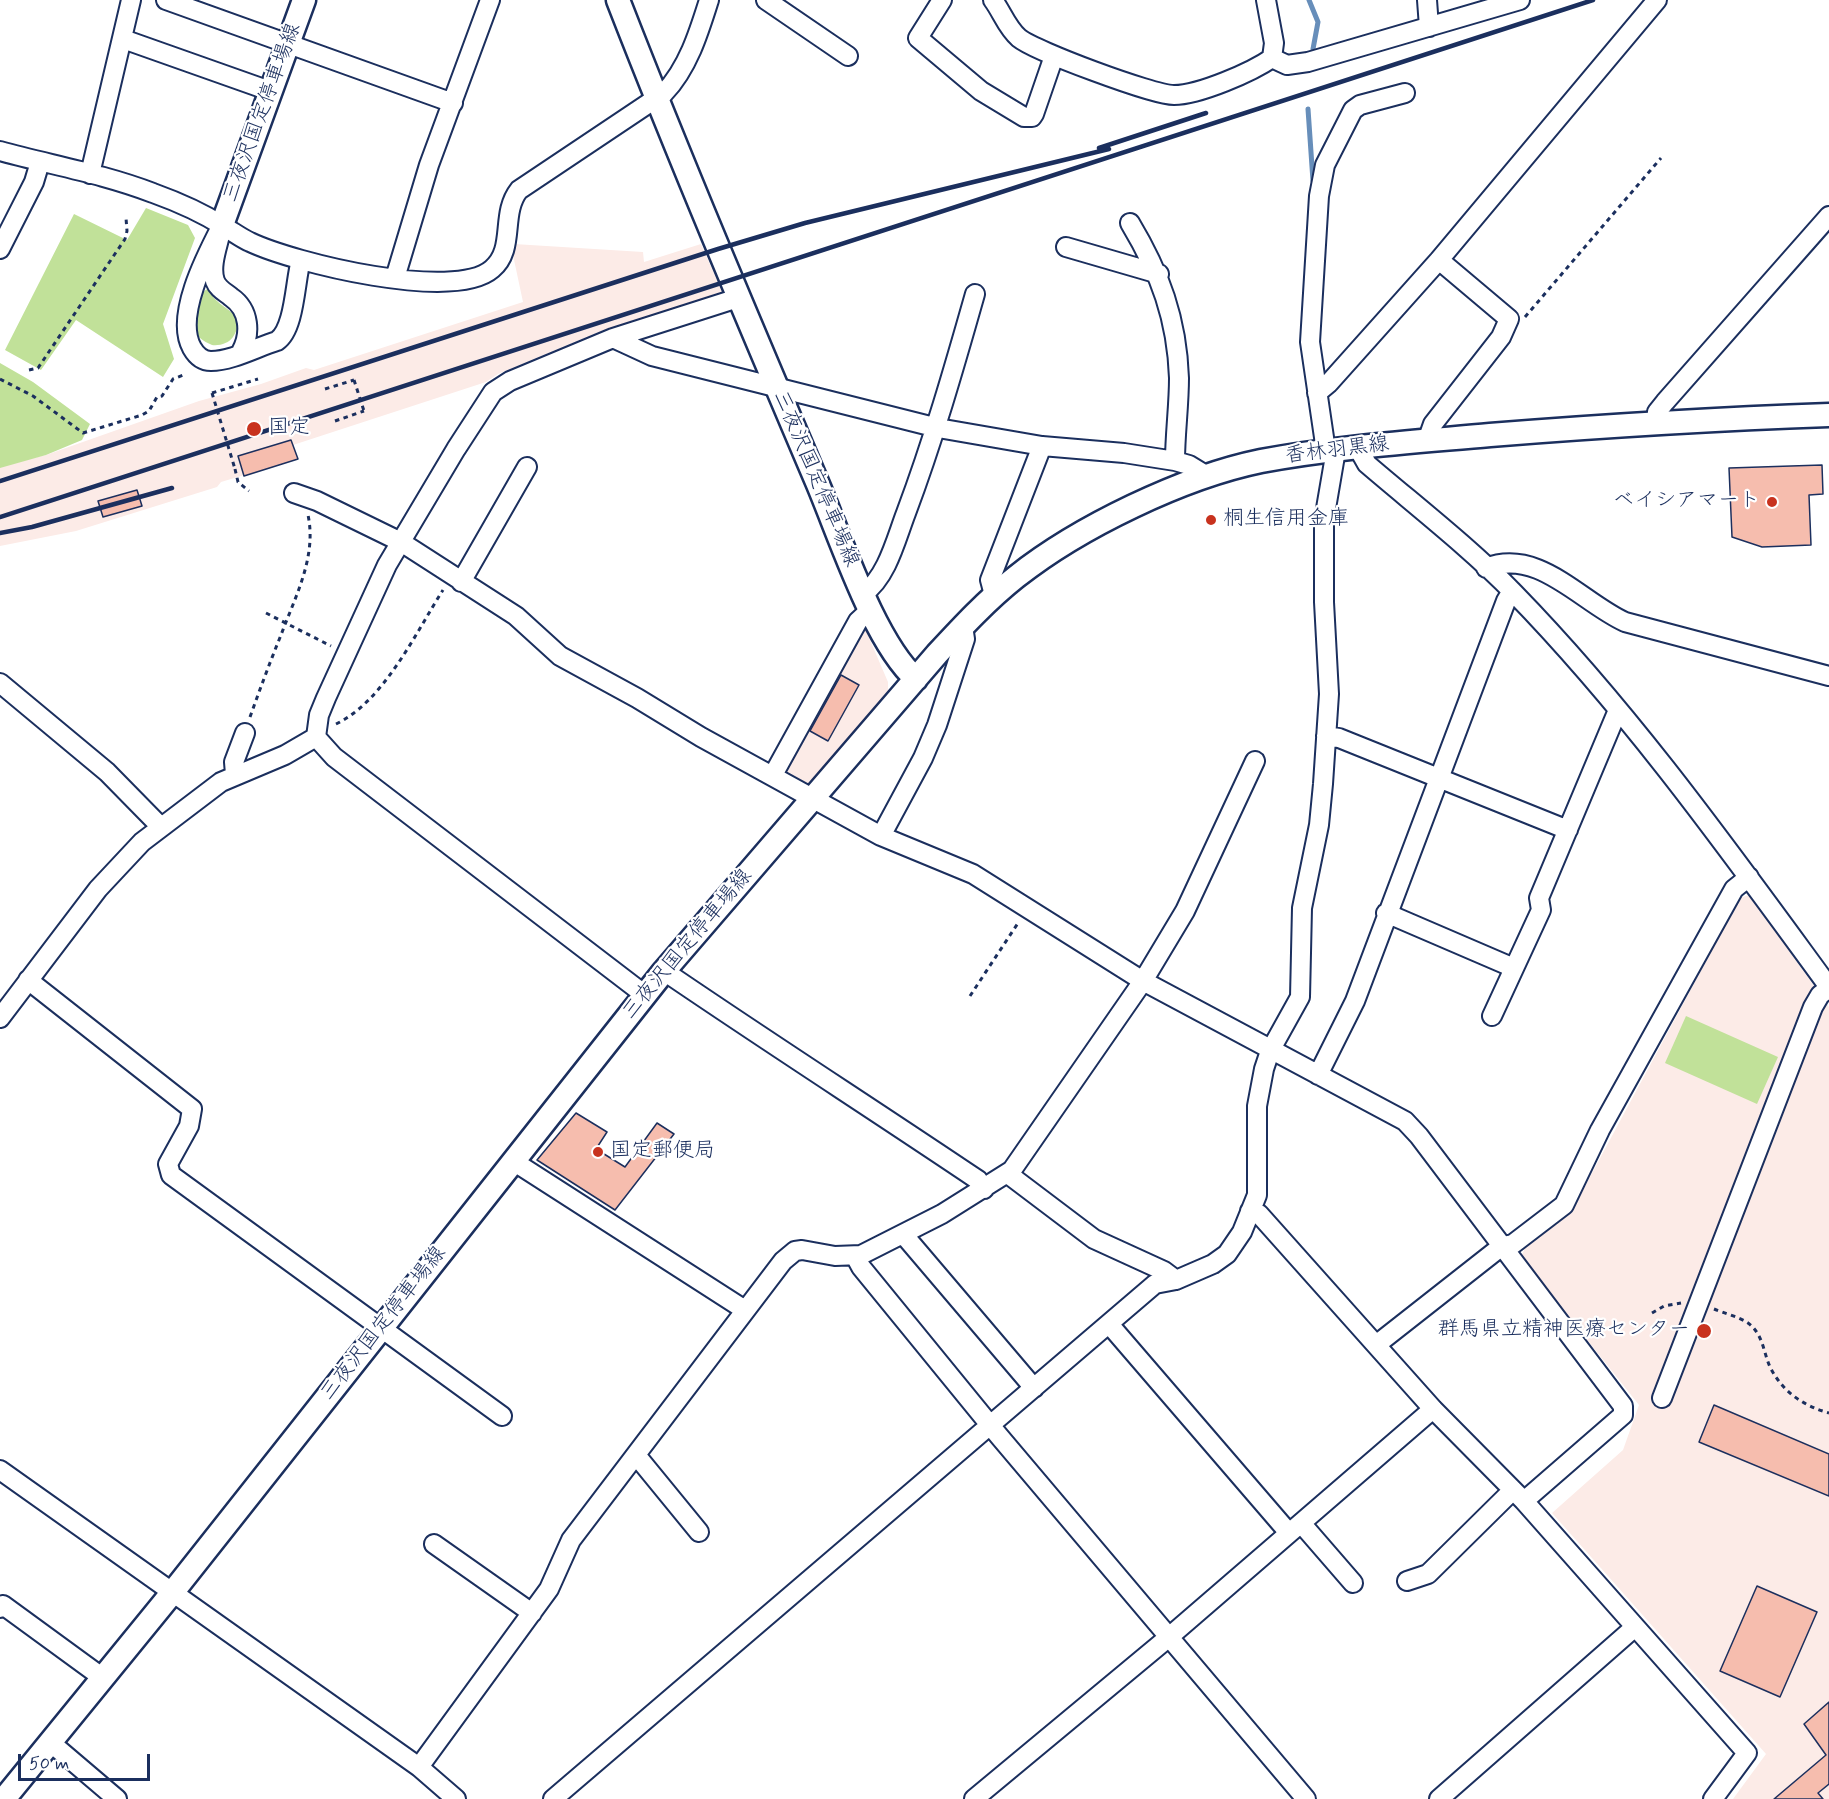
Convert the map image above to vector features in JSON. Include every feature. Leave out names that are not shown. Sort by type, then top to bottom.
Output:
[{"type":"main road","name":"三夜沢国定停車場線","points":[[222,225],[304,0]]},
{"type":"main road","name":"三夜沢国定停車場線","points":[[4,1799],[172,1593],[664,971],[916,679],[889,648],[867,601],[738,298],[618,0]]},
{"type":"main road","name":"香林羽黒線","points":[[916,679],[994,595],[1060,546],[1108,520],[1207,476],[1259,462],[1340,449],[1656,421],[1829,415]]},
{"type":"street","points":[[90,174],[131,0]]},
{"type":"street","points":[[166,0],[453,103]]},
{"type":"street","points":[[395,278],[429,165],[490,0]]},
{"type":"street","points":[[0,151],[160,195],[191,208],[250,242],[301,260],[367,276],[466,281],[491,270],[504,255],[508,210],[519,190],[657,98],[675,81],[693,45],[709,0]]},
{"type":"street","points":[[766,0],[848,56]]},
{"type":"street","points":[[942,0],[918,39],[981,91],[1024,117],[1032,117],[1034,114],[1054,56]]},
{"type":"street","points":[[993,0],[1016,36],[1054,56],[1156,93],[1176,95],[1205,87],[1262,65],[1272,58],[1274,44],[1266,0]]},
{"type":"street","points":[[1427,0],[1429,27]]},
{"type":"street","points":[[1272,58],[1287,64],[1308,62],[1520,0]]},
{"type":"street","points":[[1317,393],[1329,383],[1439,260],[1657,0]]},
{"type":"street","points":[[123,39],[270,91]]},
{"type":"street","points":[[554,1799],[1155,1284],[1176,1280],[1213,1264],[1227,1254],[1242,1232],[1257,1195],[1257,1106],[1270,1051],[1301,991],[1302,908],[1319,825],[1326,736],[1329,694],[1323,540],[1325,508],[1340,449],[1317,393],[1310,342],[1319,196],[1325,165],[1353,110],[1360,105],[1405,93]]},
{"type":"street","points":[[0,249],[34,182],[40,162]]},
{"type":"street","points":[[1656,421],[1657,412],[1665,402],[1829,216]]},
{"type":"street","points":[[1130,223],[1159,274],[1174,329],[1179,378],[1175,461]]},
{"type":"street","points":[[222,225],[196,283],[188,316],[188,339],[195,353],[206,360],[216,360],[278,340],[283,335],[301,260]]},
{"type":"street","points":[[222,225],[214,263],[214,279],[222,291],[238,304],[245,316],[248,335],[241,352]]},
{"type":"street","points":[[1066,246],[1159,274]]},
{"type":"street","points":[[1427,441],[1432,423],[1505,330],[1509,319],[1439,260]]},
{"type":"street","points":[[773,775],[858,621],[894,544],[938,428],[975,294]]},
{"type":"street","points":[[0,1018],[120,862],[160,826],[203,793],[235,774],[277,759],[317,731],[326,698],[387,565],[493,392],[510,381],[613,338],[738,298]]},
{"type":"street","points":[[613,338],[640,352],[938,428],[1042,446],[1124,453],[1175,461],[1189,465],[1207,476]]},
{"type":"street","points":[[994,595],[990,580],[1042,446]]},
{"type":"street","points":[[1340,449],[1368,464],[1512,591],[1618,710],[1749,877],[1829,988],[1820,995],[1813,1007],[1662,1398]]},
{"type":"street","points":[[456,580],[527,466]]},
{"type":"street","points":[[294,493],[317,501],[401,542],[456,580],[516,615],[560,656],[638,698],[701,737],[881,836],[962,869],[1031,908],[1143,981],[1270,1051],[1393,1114],[1411,1127],[1623,1406],[1623,1415],[1519,1495],[1428,1574],[1407,1581]]},
{"type":"street","points":[[1486,567],[1504,562],[1531,566],[1546,572],[1598,608],[1625,622],[1829,676]]},
{"type":"street","points":[[1318,1075],[1354,1001],[1506,601],[1512,591]]},
{"type":"street","points":[[881,836],[923,758],[937,725],[965,639],[963,626]]},
{"type":"street","points":[[0,683],[107,772],[160,826]]},
{"type":"street","points":[[1492,1016],[1541,910],[1539,898],[1618,710]]},
{"type":"street","points":[[317,731],[334,756],[645,995]]},
{"type":"street","points":[[235,774],[234,762],[245,733]]},
{"type":"street","points":[[1326,736],[1339,738],[1568,830]]},
{"type":"street","points":[[419,1767],[549,1589],[572,1540],[783,1261],[795,1251],[809,1250],[835,1256],[855,1257],[903,1234],[1008,1174],[1143,981],[1185,911],[1255,761]]},
{"type":"street","points":[[1376,1345],[1502,1246],[1513,1244],[1564,1205],[1600,1130],[1734,889],[1749,877]]},
{"type":"street","points":[[1386,913],[1514,968]]},
{"type":"street","points":[[664,971],[771,1045],[848,1091],[978,1180],[984,1189]]},
{"type":"street","points":[[28,980],[192,1108],[189,1126],[168,1164],[171,1174],[264,1245],[370,1317],[380,1328],[502,1416]]},
{"type":"street","points":[[513,1161],[745,1310]]},
{"type":"street","points":[[1008,1174],[1094,1239],[1176,1280]]},
{"type":"street","points":[[1250,1211],[1259,1214],[1433,1409],[1519,1495],[1747,1753],[1713,1799]]},
{"type":"street","points":[[903,1234],[1034,1388]]},
{"type":"street","points":[[855,1257],[991,1426],[1306,1799]]},
{"type":"street","points":[[1109,1324],[1295,1528],[1353,1583]]},
{"type":"street","points":[[974,1799],[1169,1637],[1433,1409]]},
{"type":"street","points":[[636,1455],[699,1532]]},
{"type":"street","points":[[0,1470],[419,1767],[456,1799]]},
{"type":"street","points":[[434,1544],[532,1613]]},
{"type":"street","points":[[0,1608],[3,1605],[103,1678]]},
{"type":"street","points":[[1439,1799],[1635,1627]]},
{"type":"street","points":[[50,1742],[117,1799]]},
{"type":"path","points":[[1505,330],[1513,330],[1518,325],[1661,158]]},
{"type":"path","points":[[29,370],[38,368],[125,239],[126,218]]},
{"type":"path","points":[[0,380],[45,404],[77,431],[87,434],[149,411],[157,397],[162,396],[173,379],[186,374]]},
{"type":"path","points":[[249,491],[238,482],[212,393],[258,379]]},
{"type":"path","points":[[325,389],[354,380],[361,401],[364,411],[335,421]]},
{"type":"path","points":[[245,733],[285,623],[301,588],[310,528],[308,515]]},
{"type":"path","points":[[317,731],[354,715],[375,693],[456,580]]},
{"type":"path","points":[[266,613],[346,653]]},
{"type":"path","points":[[970,996],[1031,908]]},
{"type":"path","points":[[1652,1313],[1664,1306],[1681,1303],[1697,1304],[1748,1323],[1759,1334],[1771,1368],[1792,1396],[1803,1404],[1829,1413]]},
{"type":"shaded area","points":[[514,244],[643,252],[644,262],[701,244],[722,292],[596,333],[498,374],[486,382],[293,445],[298,459],[221,482],[217,487],[76,531],[0,546],[0,466],[46,455],[199,401],[261,384],[306,368],[314,370],[523,302],[513,255]]},
{"type":"shaded area","points":[[864,626],[888,682],[884,702],[807,788],[781,774]]},
{"type":"shaded area","name":"群馬県立精神医療センター","points":[[1749,895],[1829,1007],[1829,1799],[1733,1799],[1766,1754],[1552,1513],[1623,1450],[1639,1405],[1521,1257],[1525,1248],[1570,1214],[1740,898]]},
{"type":"green space","points":[[146,208],[188,225],[195,238],[163,324],[174,359],[163,377],[76,320],[41,370],[5,350],[74,214],[127,240]]},
{"type":"green space","points":[[207,289],[237,319],[237,330],[233,337],[221,344],[212,345],[201,339],[197,333],[196,312],[200,298]]},
{"type":"green space","points":[[0,363],[33,382],[90,424],[82,440],[46,455],[0,468]]},
{"type":"green space","points":[[1686,1016],[1778,1057],[1757,1104],[1665,1063]]},
{"type":"building","points":[[291,440],[298,459],[244,476],[238,456]]},
{"type":"building","points":[[1822,465],[1823,494],[1809,495],[1811,545],[1762,547],[1732,537],[1729,468]]},
{"type":"building","points":[[137,490],[142,506],[103,517],[98,501]]},
{"type":"building","points":[[841,675],[859,685],[828,741],[810,731]]},
{"type":"building","points":[[576,1113],[607,1132],[596,1149],[625,1167],[657,1123],[674,1134],[615,1210],[537,1160]]},
{"type":"building","points":[[1714,1405],[1829,1454],[1829,1496],[1699,1442]]},
{"type":"building","points":[[1757,1586],[1817,1612],[1780,1697],[1720,1671]]},
{"type":"building","points":[[1829,1702],[1829,1784],[1818,1793],[1823,1799],[1774,1799],[1826,1755],[1804,1724]]},
{"type":"waterway","points":[[1309,0],[1318,22],[1313,49]]},
{"type":"waterway","points":[[1308,109],[1313,181]]},
{"type":"railway","points":[[0,517],[1593,0]]},
{"type":"railway","points":[[1099,148],[1206,113]]},
{"type":"railway","points":[[0,481],[718,249],[805,223],[1109,149]]},
{"type":"railway","points":[[0,533],[32,527],[172,488]]},
{"type":"place","name":"国定","points":[[254,429]]},
{"type":"place","name":"ベイシアマート","points":[[1772,502]]},
{"type":"place","name":"桐生信用金庫","points":[[1211,520]]},
{"type":"place","name":"国定郵便局","points":[[598,1152]]},
{"type":"place","name":"群馬県立精神医療センター","points":[[1704,1331]]}]
